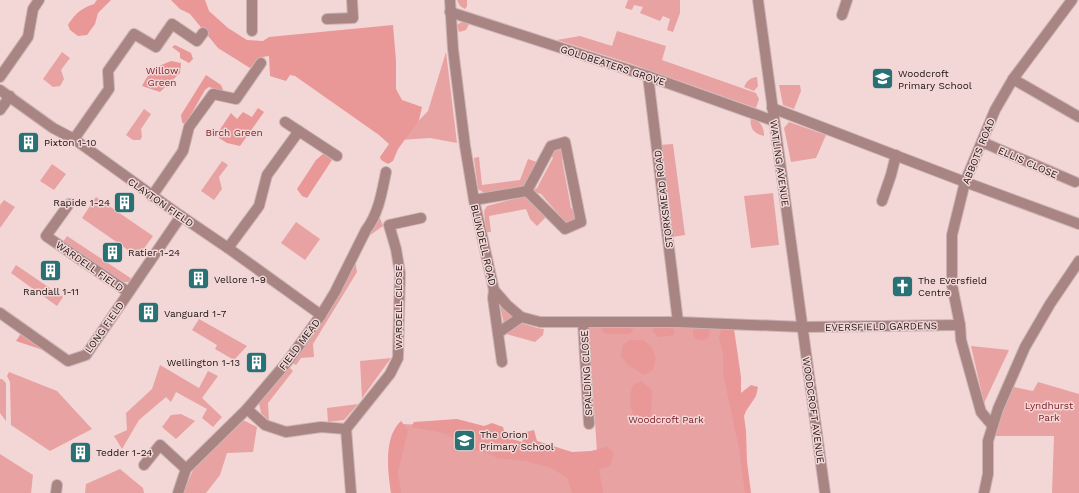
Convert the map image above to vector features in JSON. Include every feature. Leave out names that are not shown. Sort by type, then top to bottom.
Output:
[{"type":"street","points":[[0,77],[28,37],[33,9],[39,0]]},
{"type":"street","points":[[252,0],[252,31]]},
{"type":"street","points":[[327,19],[353,18],[352,0]]},
{"type":"street","name":"BLUNDELL ROAD","points":[[450,0],[453,49],[474,200],[494,290],[507,306],[521,317],[540,322],[678,322],[803,327]]},
{"type":"street","name":"WATLING AVENUE","points":[[758,0],[803,327]]},
{"type":"street","points":[[842,15],[847,0]]},
{"type":"street","name":"ABBOTS ROAD","points":[[992,425],[982,412],[961,340],[960,325],[952,285],[952,235],[965,182],[995,110],[1013,79],[1072,0]]},
{"type":"street","name":"GOLDBEATERS GROVE","points":[[450,12],[648,76],[774,121]]},
{"type":"street","points":[[74,139],[109,89],[108,71],[134,34],[156,46],[172,24],[197,41],[203,33]]},
{"type":"street","points":[[152,196],[183,150],[189,127],[213,94],[236,99],[261,64]]},
{"type":"street","name":"STORKSMEAD ROAD","points":[[648,76],[678,322]]},
{"type":"street","points":[[1013,79],[1079,117]]},
{"type":"street","name":"CLAYTON FIELD","points":[[0,90],[53,128],[74,139],[321,315]]},
{"type":"street","points":[[0,110],[10,96]]},
{"type":"street","points":[[772,108],[1079,224]]},
{"type":"street","points":[[285,122],[336,156]]},
{"type":"street","points":[[228,248],[259,206],[267,175],[299,130]]},
{"type":"street","points":[[565,142],[581,222],[565,229],[527,191],[551,146],[565,142]]},
{"type":"street","name":"ELLIS CLOSE","points":[[982,142],[1075,182]]},
{"type":"street","points":[[882,201],[896,155]]},
{"type":"street","name":"FIELD MEAD","points":[[178,493],[186,469],[247,409],[287,362],[321,315],[335,292],[366,230],[372,222],[380,198],[386,172]]},
{"type":"street","points":[[474,200],[527,191]]},
{"type":"street","name":"WARDELL FIELD","points":[[69,204],[46,236],[128,292]]},
{"type":"street","name":"LONG FIELD","points":[[0,312],[68,360],[86,355],[181,216]]},
{"type":"street","name":"WARDELL CLOSE","points":[[346,430],[390,374],[398,358],[400,273],[396,249],[389,226],[421,218]]},
{"type":"street","points":[[984,493],[988,474],[988,441],[992,425],[1025,347],[1050,304],[1079,261]]},
{"type":"street","points":[[494,290],[493,298],[502,362]]},
{"type":"street","points":[[498,333],[521,317]]},
{"type":"street","name":"SPALDING CLOSE","points":[[583,322],[589,424]]},
{"type":"street","name":"EVERSFIELD GARDENS","points":[[803,327],[960,325]]},
{"type":"street","name":"WOODCROFT AVENUE","points":[[803,327],[825,493]]},
{"type":"street","points":[[247,409],[265,425],[286,432],[321,427],[346,430],[351,493]]},
{"type":"street","points":[[144,465],[160,445],[186,469]]},
{"type":"green space","points":[[97,0],[111,0],[98,13],[95,24],[87,35],[78,36],[70,30],[68,25],[73,17],[85,8],[94,4]]},
{"type":"green space","points":[[171,0],[205,0],[209,11],[228,28],[247,40],[263,41],[269,37],[393,25],[396,61],[396,89],[402,100],[422,107],[419,120],[398,149],[393,161],[388,164],[381,160],[380,157],[389,144],[379,135],[295,76],[290,75],[286,81],[270,76],[269,56],[262,57],[250,68],[218,48],[190,14],[180,9]]},
{"type":"green space","points":[[457,0],[467,0],[467,6],[465,9],[460,6]]},
{"type":"green space","points":[[628,0],[680,0],[680,13],[673,32],[667,30],[670,19],[663,16],[660,21],[640,13],[643,7],[634,5],[632,10],[625,8]]},
{"type":"green space","points":[[463,21],[470,22],[466,30],[459,32],[457,25]]},
{"type":"green space","points":[[617,31],[666,46],[662,60],[756,93],[759,99],[756,108],[629,63],[557,40],[580,36],[612,46]]},
{"type":"green space","points":[[175,45],[191,53],[193,59],[189,63],[180,58],[180,53],[172,47]]},
{"type":"green space","points":[[62,52],[70,58],[61,70],[64,79],[60,86],[53,87],[43,79]]},
{"type":"green space","points":[[446,52],[457,143],[430,138],[400,140],[428,111]]},
{"type":"green space","name":"Willow Green","points":[[171,61],[181,63],[180,73],[160,92],[142,86],[153,70],[160,65]]},
{"type":"green space","points":[[206,75],[221,85],[224,92],[209,87],[205,90],[185,125],[182,122],[181,115]]},
{"type":"green space","points":[[757,77],[758,86],[754,91],[744,87],[749,80]]},
{"type":"green space","points":[[779,85],[800,85],[801,91],[794,109],[783,105]]},
{"type":"green space","name":"Birch Green","points":[[258,108],[264,112],[240,146],[227,143],[219,138],[219,131],[231,113],[237,119],[243,112],[252,117]]},
{"type":"green space","name":"Willow Green","points":[[144,109],[151,114],[141,129],[142,137],[140,140],[133,140],[126,135]]},
{"type":"green space","points":[[751,117],[761,124],[764,136],[757,134],[753,130]]},
{"type":"green space","points":[[789,122],[826,135],[816,158],[791,162],[784,128]]},
{"type":"green space","points":[[673,144],[685,235],[672,237],[660,145]]},
{"type":"green space","points":[[558,148],[564,150],[565,156],[562,160],[571,208],[576,211],[576,218],[568,223],[559,221],[560,216],[541,194],[532,191],[537,188],[553,158],[550,155]]},
{"type":"green space","points":[[324,153],[332,160],[307,198],[302,196],[297,189],[316,160]]},
{"type":"green space","points":[[479,157],[482,185],[520,180],[528,159],[537,162],[527,186],[486,194],[478,189],[474,158]]},
{"type":"green space","name":"Birch Green","points":[[222,161],[228,165],[219,177],[222,189],[214,200],[201,191]]},
{"type":"green space","points":[[52,164],[66,174],[54,190],[40,181]]},
{"type":"green space","points":[[773,193],[779,245],[751,248],[744,196]]},
{"type":"green space","points":[[526,196],[546,217],[537,226],[530,219],[526,209],[489,216],[491,232],[486,232],[484,211],[487,206]]},
{"type":"green space","points":[[96,197],[153,236],[138,257],[82,218]]},
{"type":"green space","points":[[4,200],[15,207],[0,228],[0,205]]},
{"type":"green space","points":[[378,213],[383,226],[366,238]]},
{"type":"green space","points":[[296,222],[320,239],[305,260],[281,243]]},
{"type":"green space","points":[[67,236],[132,279],[130,282],[119,282],[63,242]]},
{"type":"green space","points":[[355,260],[357,272],[313,344],[314,357],[301,358],[296,365],[292,363]]},
{"type":"green space","points":[[16,265],[63,297],[57,306],[11,273]]},
{"type":"green space","points":[[500,306],[514,317],[504,324]]},
{"type":"green space","points":[[199,319],[247,346],[234,360],[215,349],[217,345],[192,330]]},
{"type":"green space","name":"Woodcroft Park","points":[[588,321],[727,324],[748,493],[396,493],[401,424],[452,426],[598,466]]},
{"type":"green space","points":[[521,323],[544,329],[543,335],[535,342],[506,334]]},
{"type":"green space","points":[[624,326],[634,330],[630,334],[607,334],[602,331],[601,327]]},
{"type":"green space","points":[[656,326],[674,329],[674,335],[659,337],[652,331]]},
{"type":"green space","points":[[694,327],[708,327],[710,332],[708,338],[705,340],[699,340],[696,338],[693,334]]},
{"type":"green space","points":[[722,328],[734,329],[741,377],[741,393],[751,385],[758,387],[756,396],[744,416],[751,493],[745,493],[739,448],[723,373],[723,353],[719,338]]},
{"type":"green space","points":[[22,332],[55,354],[16,341]]},
{"type":"green space","points":[[630,340],[643,340],[652,348],[656,358],[653,370],[644,375],[629,366],[621,356],[623,345]]},
{"type":"green space","points":[[971,346],[1009,350],[984,403]]},
{"type":"green space","points":[[391,358],[362,398],[360,361]]},
{"type":"green space","points":[[160,365],[199,388],[208,371],[218,376],[202,398],[222,417],[213,427],[202,418],[207,409],[176,392],[171,402],[166,397],[139,420],[122,449],[114,436],[127,430],[126,413],[152,389]]},
{"type":"green space","points":[[289,367],[293,371],[268,403],[269,421],[261,413],[259,403]]},
{"type":"green space","points":[[9,372],[57,391],[92,429],[50,451],[11,425],[10,382],[7,376]]},
{"type":"green space","points":[[0,379],[6,383],[6,421],[0,413]]},
{"type":"green space","points":[[641,381],[652,390],[651,418],[642,424],[634,416],[630,401],[633,385]]},
{"type":"green space","name":"Lyndhurst Park","points":[[1038,382],[1079,394],[1079,493],[1052,493],[1054,436],[995,436],[1003,411],[1014,387],[1033,391]]},
{"type":"green space","points":[[358,404],[344,420],[328,422],[327,408]]},
{"type":"green space","points":[[181,414],[195,421],[176,439],[162,427],[171,415]]},
{"type":"green space","points":[[457,419],[484,426],[492,423],[503,427],[506,437],[522,442],[526,432],[534,430],[537,441],[572,452],[591,451],[607,447],[614,453],[610,466],[599,469],[603,493],[572,493],[567,478],[552,468],[525,461],[497,458],[488,453],[470,449],[444,433],[411,427],[414,422]]},
{"type":"green space","points":[[243,420],[257,427],[253,452],[227,453],[220,475],[206,493],[183,493],[193,470]]},
{"type":"green space","points":[[401,421],[408,430],[398,472],[401,493],[391,493],[388,465],[389,445],[395,428]]},
{"type":"green space","points":[[0,454],[33,475],[31,493],[0,493]]},
{"type":"green space","points":[[120,469],[143,488],[144,493],[85,493],[86,484]]},
{"type":"place","name":"Woodcroft Primary School","points":[[882,79]]},
{"type":"place","name":"Pixton 1-10","points":[[29,142]]},
{"type":"place","name":"Rapide 1-24","points":[[125,202]]},
{"type":"place","name":"Ratier 1-24","points":[[112,252]]},
{"type":"place","name":"Randall 1-11","points":[[51,271]]},
{"type":"place","name":"Vellore 1-9","points":[[199,279]]},
{"type":"place","name":"The Eversfield Centre","points":[[902,286]]},
{"type":"place","name":"Vanguard 1-7","points":[[149,313]]},
{"type":"place","name":"Wellington 1-13","points":[[256,362]]},
{"type":"place","name":"The Orion Primary School","points":[[465,440]]},
{"type":"place","name":"Tedder 1-24","points":[[80,452]]}]
